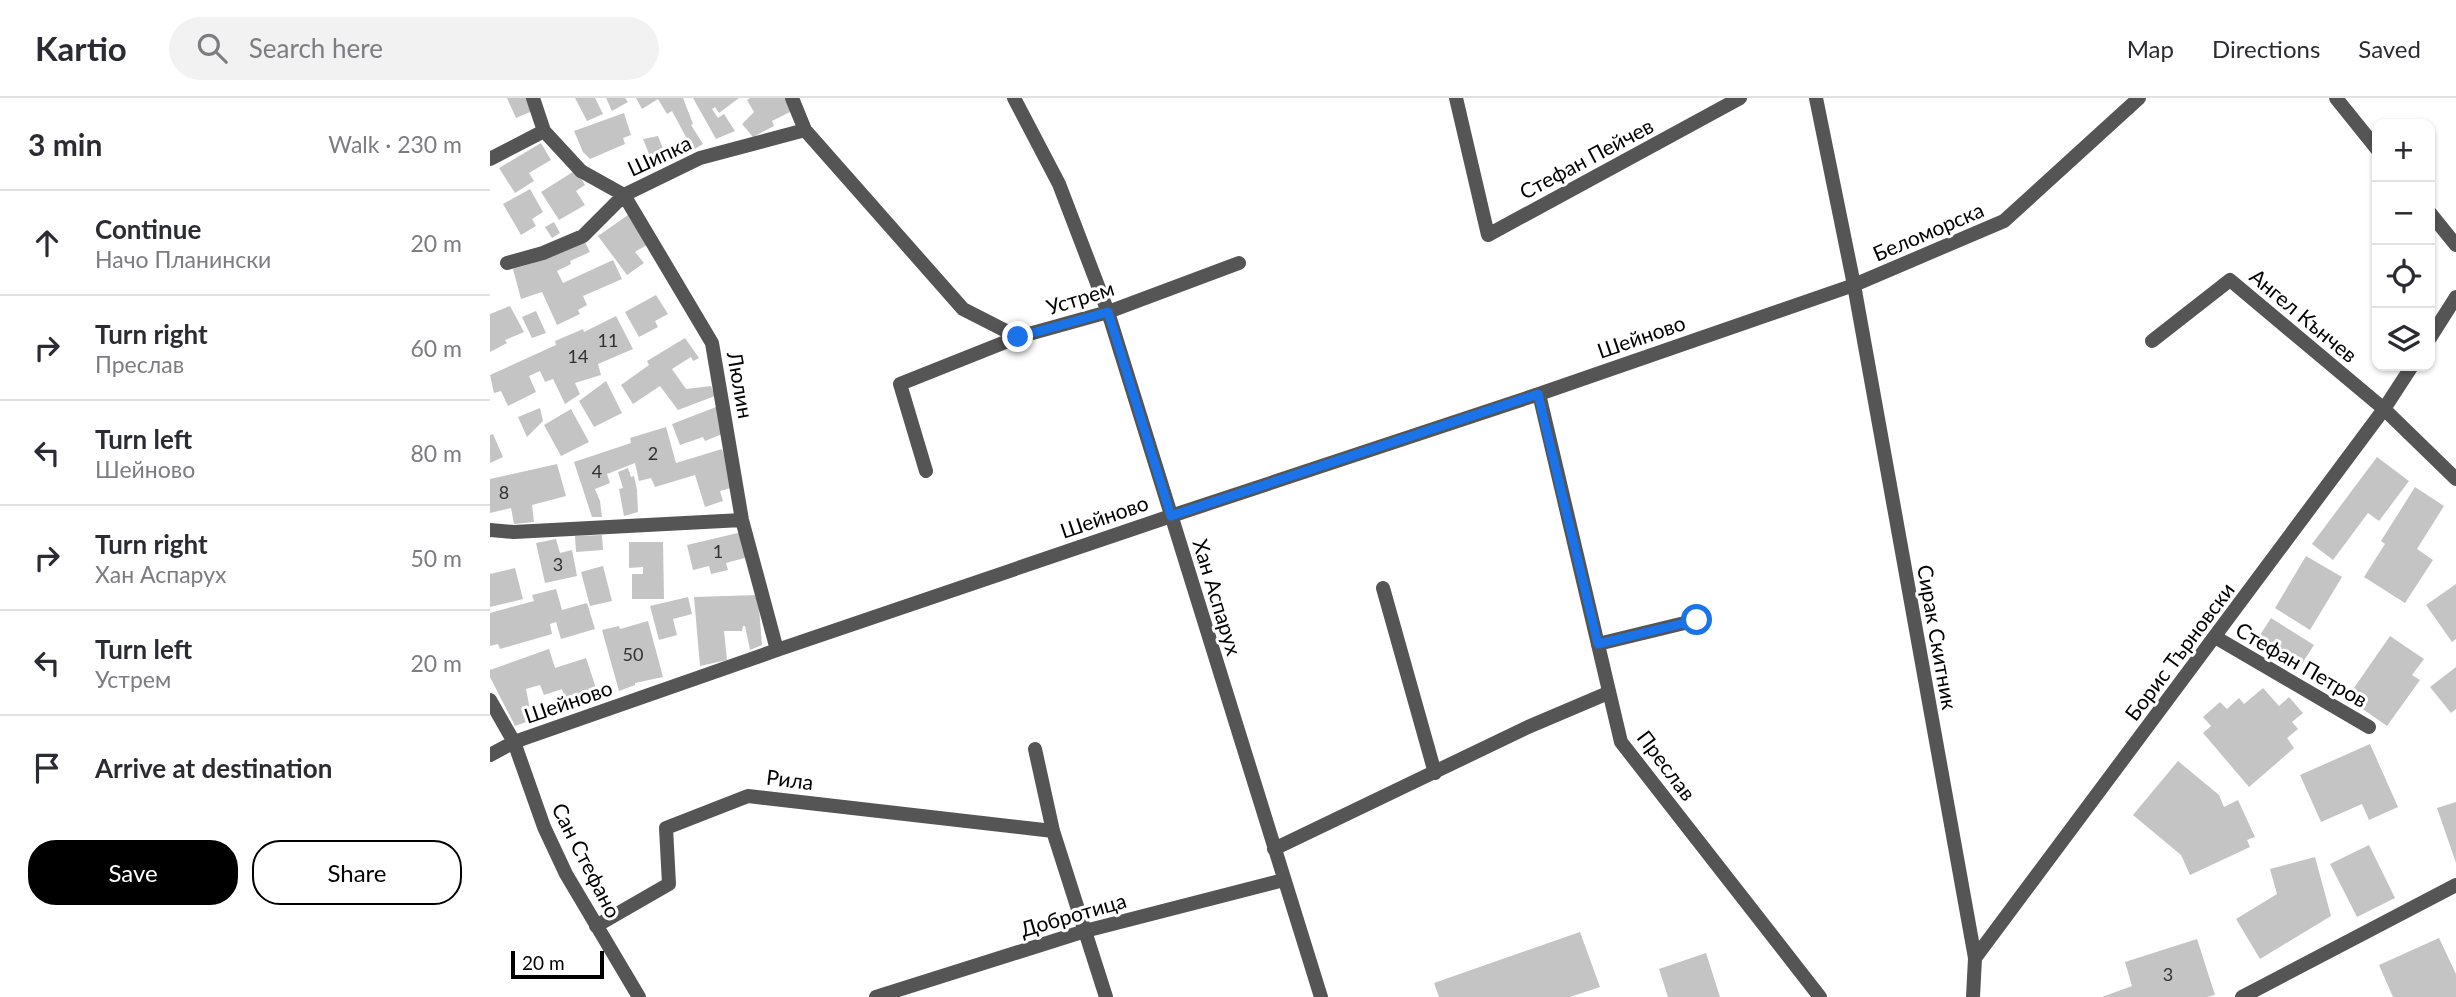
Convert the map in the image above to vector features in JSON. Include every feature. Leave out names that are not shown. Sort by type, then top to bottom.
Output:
[{"type":"street","points":[[533,98],[544,131],[580,171],[624,195]]},
{"type":"street","points":[[792,98],[805,130],[963,309],[1018,337]]},
{"type":"street","name":"Хан Аспарух","points":[[1014,98],[1059,184],[1108,312],[1321,997]]},
{"type":"street","name":"Стефан Пейчев","points":[[1456,98],[1488,235],[1740,98]]},
{"type":"street","name":"Сирак Скитник","points":[[1816,98],[1854,285],[1975,958],[1973,997]]},
{"type":"street","name":"Беломорска","points":[[1854,285],[2004,221],[2139,98]]},
{"type":"street","points":[[2336,98],[2372,143]]},
{"type":"street","name":"Шипка","points":[[507,263],[543,253],[583,236],[624,195],[700,158],[805,130]]},
{"type":"street","points":[[490,159],[544,131]]},
{"type":"street","name":"Люлин","points":[[624,195],[712,343],[742,520],[777,650]]},
{"type":"street","points":[[2435,219],[2456,245]]},
{"type":"street","name":"Устрем","points":[[926,471],[900,384],[1018,337],[1108,312],[1239,263]]},
{"type":"street","name":"Ангел Кънчев","points":[[2151,341],[2230,280],[2384,409],[2456,479]]},
{"type":"street","name":"Шейново","points":[[490,755],[514,742],[777,650],[1854,285]]},
{"type":"street","points":[[2435,330],[2456,297]]},
{"type":"street","name":"Борис Търновски","points":[[1975,958],[2215,638],[2384,409],[2409,371]]},
{"type":"street","name":"Преслав","points":[[1538,394],[1621,742],[1820,997]]},
{"type":"street","points":[[490,530],[514,532],[742,520]]},
{"type":"street","points":[[1383,588],[1434,774]]},
{"type":"street","points":[[1598,644],[1697,620]]},
{"type":"street","name":"Стефан Петров","points":[[2215,638],[2369,727]]},
{"type":"street","points":[[1273,849],[1528,727],[1608,694]]},
{"type":"street","name":"Сан Стефано","points":[[490,700],[514,742],[544,827],[566,874],[639,997]]},
{"type":"street","points":[[1035,748],[1053,831],[1106,997]]},
{"type":"street","name":"Рила","points":[[596,926],[669,884],[666,828],[748,796],[1053,831]]},
{"type":"street","name":"Добротица","points":[[876,997],[1086,931],[1284,880]]},
{"type":"street","points":[[2242,997],[2456,885]]},
{"type":"building","points":[[507,98],[529,98],[535,110],[516,118]]},
{"type":"building","points":[[575,98],[595,98],[603,114],[587,121]]},
{"type":"building","points":[[606,98],[625,98],[628,102],[612,111]]},
{"type":"building","points":[[636,98],[683,98],[693,124],[691,125],[703,144],[693,150],[672,111],[667,114],[658,99],[642,109]]},
{"type":"building","points":[[693,98],[739,98],[719,113],[715,107],[712,109],[718,118],[724,114],[735,131],[716,139]]},
{"type":"building","points":[[785,98],[792,111],[772,121],[774,126],[753,137],[742,124],[754,112],[747,100]]},
{"type":"building","points":[[624,113],[631,135],[623,138],[625,144],[590,159],[583,152],[574,131]]},
{"type":"building","points":[[658,136],[666,156],[651,159],[643,139]]},
{"type":"building","points":[[541,143],[551,160],[529,173],[534,181],[515,193],[499,168]]},
{"type":"building","points":[[576,170],[585,185],[576,191],[585,205],[559,220],[541,192]]},
{"type":"building","points":[[530,189],[543,212],[532,219],[536,226],[521,235],[503,204]]},
{"type":"building","points":[[628,215],[650,243],[635,252],[644,263],[627,275],[598,236]]},
{"type":"building","points":[[554,222],[560,233],[552,238],[545,227]]},
{"type":"building","points":[[584,240],[590,252],[570,261],[571,264],[557,271],[563,283],[613,260],[622,279],[583,296],[587,305],[578,310],[580,314],[557,325],[542,292],[521,299],[513,269]]},
{"type":"building","points":[[656,295],[668,314],[655,321],[658,327],[639,337],[625,312]]},
{"type":"building","points":[[510,306],[524,332],[505,340],[507,343],[490,352],[490,314]]},
{"type":"building","points":[[536,311],[546,333],[532,338],[522,317]]},
{"type":"building","points":[[616,316],[633,349],[598,364],[601,375],[575,383],[580,394],[565,404],[553,379],[545,382],[540,371],[529,376],[536,392],[508,406],[501,391],[494,393],[490,375],[556,345],[555,341],[583,329],[584,332]]},
{"type":"building","points":[[685,338],[699,358],[693,361],[691,357],[672,369],[686,389],[711,386],[715,396],[678,410],[660,386],[633,404],[621,385],[649,365],[647,361]]},
{"type":"building","points":[[606,381],[622,413],[594,427],[579,401]]},
{"type":"building","points":[[716,407],[727,432],[705,441],[703,437],[680,445],[672,424]]},
{"type":"building","points":[[540,408],[543,421],[527,437],[518,417]]},
{"type":"building","points":[[571,409],[589,442],[561,456],[544,425]]},
{"type":"building","points":[[666,427],[676,463],[722,449],[734,487],[720,491],[723,501],[705,507],[695,475],[655,487],[651,478],[639,481],[635,463],[607,474],[610,483],[595,489],[602,517],[592,517],[574,462],[631,443],[630,438]]},
{"type":"building","points":[[493,434],[503,457],[490,463],[490,435]]},
{"type":"building","points":[[2377,457],[2409,481],[2379,521],[2368,513],[2333,560],[2312,544]]},
{"type":"building","points":[[557,464],[566,496],[532,505],[534,522],[514,524],[511,508],[490,513],[490,479]]},
{"type":"building","points":[[628,468],[631,477],[634,476],[638,512],[624,516],[619,489],[623,488],[618,472]]},
{"type":"building","points":[[2415,487],[2444,506],[2417,549],[2433,560],[2405,603],[2364,577],[2385,544],[2381,541]]},
{"type":"building","points":[[742,532],[748,557],[726,563],[728,570],[711,574],[709,566],[693,570],[687,545]]},
{"type":"building","points":[[602,535],[603,550],[576,552],[575,536]]},
{"type":"building","points":[[556,539],[560,553],[572,550],[577,576],[545,583],[536,543]]},
{"type":"building","points":[[629,542],[663,542],[664,599],[632,599],[632,574],[643,574],[643,567],[629,568]]},
{"type":"building","points":[[2306,556],[2342,577],[2310,630],[2275,608]]},
{"type":"building","points":[[603,566],[612,601],[590,606],[581,572]]},
{"type":"building","points":[[515,568],[523,599],[490,607],[490,574]]},
{"type":"building","points":[[2456,584],[2456,639],[2452,642],[2426,605]]},
{"type":"building","points":[[556,589],[562,610],[587,603],[595,629],[561,639],[556,622],[550,624],[552,634],[500,649],[498,644],[490,646],[490,613],[534,601],[532,595]]},
{"type":"building","points":[[758,595],[762,645],[750,650],[745,626],[742,631],[724,631],[727,660],[700,666],[694,597]]},
{"type":"building","points":[[688,597],[692,614],[673,619],[677,635],[659,640],[650,606]]},
{"type":"building","points":[[2271,618],[2314,645],[2296,673],[2253,646]]},
{"type":"building","points":[[648,621],[663,677],[635,683],[619,691],[602,630],[619,626],[620,629]]},
{"type":"building","points":[[2390,636],[2424,659],[2412,675],[2420,680],[2387,726],[2347,698]]},
{"type":"building","points":[[549,649],[555,668],[586,658],[599,697],[568,707],[562,689],[544,695],[540,685],[526,689],[532,720],[515,726],[490,677],[490,670]]},
{"type":"building","points":[[2456,667],[2456,709],[2451,713],[2430,687]]},
{"type":"building","points":[[2263,688],[2279,706],[2289,697],[2303,713],[2292,722],[2298,729],[2287,738],[2294,748],[2249,787],[2203,733],[2211,726],[2203,717],[2220,702],[2227,709],[2239,698],[2244,704]]},
{"type":"building","points":[[2370,744],[2398,807],[2369,820],[2362,804],[2321,822],[2300,775]]},
{"type":"building","points":[[2178,761],[2219,795],[2224,807],[2238,800],[2255,837],[2247,840],[2250,847],[2190,875],[2181,855],[2133,815]]},
{"type":"building","points":[[2456,802],[2456,863],[2437,808]]},
{"type":"building","points":[[2369,845],[2395,898],[2357,917],[2330,864]]},
{"type":"building","points":[[2315,857],[2331,916],[2260,959],[2236,919],[2277,894],[2270,869]]},
{"type":"building","points":[[1580,932],[1600,987],[1570,997],[1439,997],[1434,983]]},
{"type":"building","points":[[2439,938],[2456,974],[2456,997],[2393,997],[2379,965]]},
{"type":"building","points":[[2197,939],[2215,995],[2102,997],[2132,986],[2125,962]]},
{"type":"building","points":[[1706,953],[1720,997],[1668,997],[1659,969]]},
{"type":"route","points":[[1018,337],[1108,312],[1171,516],[1538,394],[1598,644],[1697,620]]}]
